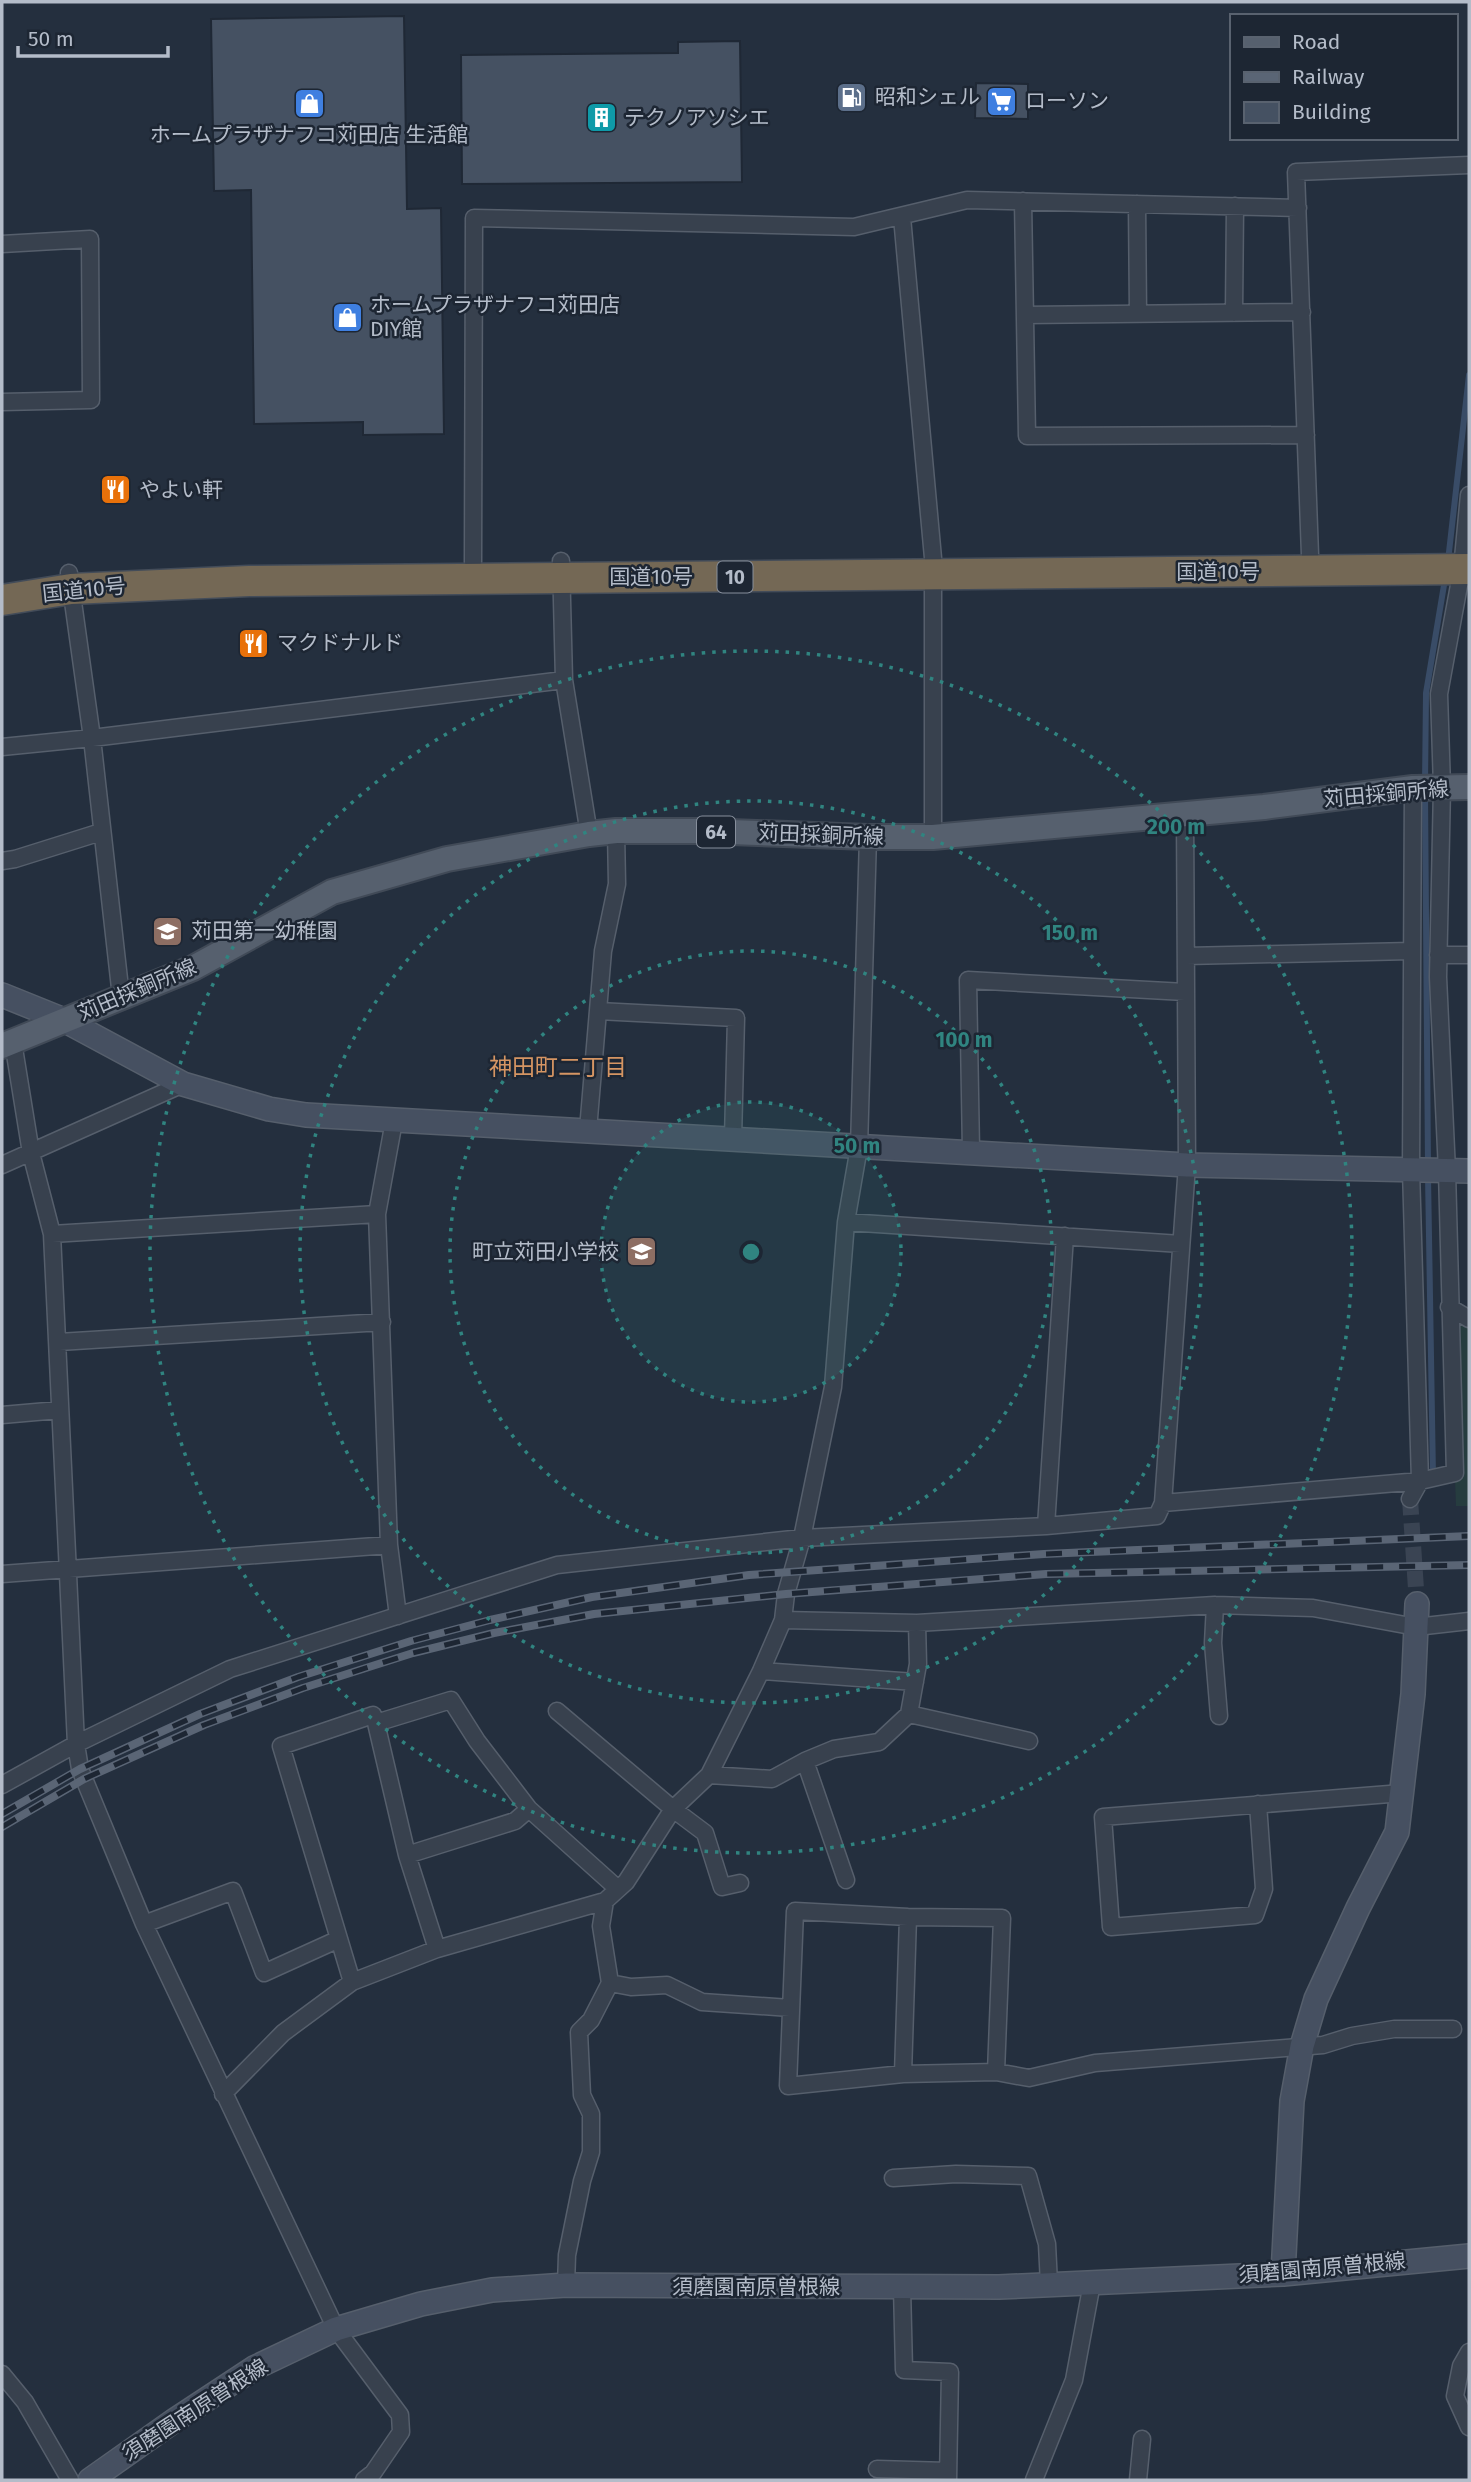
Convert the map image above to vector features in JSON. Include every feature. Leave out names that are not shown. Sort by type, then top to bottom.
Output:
[{"type":"highway","name":"国道10号","points":[[933,567],[1113,554],[1466,559]]},
{"type":"highway","name":"国道10号","points":[[2,583],[249,582],[561,570],[1466,559]]},
{"type":"highway","name":"国道10号","points":[[2,600],[70,581],[264,563],[473,562],[561,570]]},
{"type":"main road","name":"苅田採銅所線","points":[[7,1044],[194,968],[332,892],[447,859],[589,834],[616,831],[704,831],[933,837],[1264,807],[1413,788],[1469,787]]},
{"type":"street","points":[[1310,555],[1296,172],[1469,165]]},
{"type":"street","points":[[473,562],[474,218],[854,227],[967,200],[1298,208]]},
{"type":"street","points":[[1023,201],[1027,436],[1306,435]]},
{"type":"street","points":[[1137,204],[1138,314]]},
{"type":"street","points":[[1234,206],[1234,313]]},
{"type":"street","points":[[902,217],[933,567],[933,837]]},
{"type":"street","points":[[2,244],[90,239],[91,400],[2,402]]},
{"type":"street","points":[[1025,315],[1302,312]]},
{"type":"street","points":[[1163,1503],[1420,1482],[1455,1473],[1449,1307],[1458,1171],[1438,956],[1442,787],[1439,694],[1466,559],[1469,495]]},
{"type":"street","points":[[561,570],[564,680],[589,834]]},
{"type":"street","points":[[70,581],[92,738],[121,997]]},
{"type":"street","points":[[2,747],[564,680]]},
{"type":"street","points":[[1410,1499],[1420,1482],[1411,1170],[1413,788]]},
{"type":"street","points":[[2,1785],[76,1744],[230,1669],[557,1565],[802,1538],[1046,1526],[1157,1516],[1163,1503],[1187,1165],[1185,814]]},
{"type":"street","points":[[588,1130],[603,951],[617,884],[616,831]]},
{"type":"street","points":[[2,861],[101,832]]},
{"type":"street","points":[[223,2094],[283,2033],[352,1982],[437,1949],[605,1902],[626,1882],[673,1809],[709,1775],[761,1671],[783,1620],[786,1594],[802,1538],[833,1387],[846,1222],[859,1147],[868,837]]},
{"type":"street","points":[[1186,956],[1411,951]]},
{"type":"street","points":[[1438,956],[1469,955]]},
{"type":"street","points":[[971,1151],[968,980],[1185,992]]},
{"type":"street","points":[[2,995],[64,1020],[183,1084],[269,1109],[306,1115],[1187,1165],[1458,1171]]},
{"type":"street","points":[[598,1011],[736,1018],[733,1139]]},
{"type":"street","points":[[7,1044],[52,1234],[59,1342],[66,1570],[76,1744],[80,1769],[144,1924],[336,2329],[400,2415],[401,2432],[378,2474],[364,2480]]},
{"type":"street","points":[[2,1165],[183,1084]]},
{"type":"street","points":[[394,1121],[377,1214],[389,1545],[398,1616]]},
{"type":"street","points":[[52,1234],[377,1214]]},
{"type":"street","points":[[846,1222],[1181,1244]]},
{"type":"street","points":[[1046,1526],[1065,1236]]},
{"type":"street","points":[[1449,1307],[1469,1319]]},
{"type":"street","points":[[59,1342],[382,1322]]},
{"type":"street","points":[[2,1415],[59,1410]]},
{"type":"street","points":[[2,1574],[389,1545]]},
{"type":"street","points":[[783,1620],[917,1623],[1215,1605],[1313,1608],[1469,1621]]},
{"type":"street","points":[[1215,1605],[1213,1643],[1219,1716]]},
{"type":"street","points":[[1283,2274],[1292,2101],[1302,2046],[1316,1999],[1397,1832],[1413,1694],[1417,1616]]},
{"type":"street","points":[[709,1775],[772,1779],[805,1760],[834,1749],[878,1742],[909,1714],[918,1664],[917,1623]]},
{"type":"street","points":[[761,1671],[915,1682]]},
{"type":"street","points":[[376,1723],[451,1700],[477,1741],[529,1809],[618,1889]]},
{"type":"street","points":[[557,1711],[705,1833],[722,1887],[740,1883]]},
{"type":"street","points":[[909,1714],[1029,1741]]},
{"type":"street","points":[[352,1982],[281,1746],[373,1716],[407,1854],[437,1949]]},
{"type":"street","points":[[805,1760],[846,1880]]},
{"type":"street","points":[[1258,1804],[1264,1889],[1255,1915],[1111,1927],[1103,1817],[1258,1804],[1402,1793]]},
{"type":"street","points":[[407,1854],[514,1821],[529,1809]]},
{"type":"street","points":[[144,1924],[233,1891],[264,1973],[339,1939]]},
{"type":"street","points":[[566,2286],[567,2255],[582,2181],[591,2152],[591,2114],[582,2095],[579,2032],[591,2020],[610,1983],[601,1926],[605,1902]]},
{"type":"street","points":[[996,2072],[1002,1918],[908,1917],[795,1911],[788,2086],[903,2074],[996,2072],[1029,2078],[1095,2063],[1323,2045],[1352,2036],[1394,2029],[1452,2029]]},
{"type":"street","points":[[903,2074],[908,1917]]},
{"type":"street","points":[[610,1983],[631,1987],[667,1984],[702,2002],[790,2008]]},
{"type":"street","points":[[893,2178],[956,2174],[1028,2176],[1046,2244],[1049,2284]]},
{"type":"street","name":"須磨園南原曽根線","points":[[90,2480],[254,2368],[336,2329],[421,2304],[492,2290],[566,2286],[902,2287],[1092,2283],[1283,2274],[1469,2259]]},
{"type":"street","points":[[1034,2480],[1074,2380],[1092,2283]]},
{"type":"street","points":[[877,2469],[948,2476],[950,2372],[904,2370],[902,2287]]},
{"type":"street","points":[[1469,2352],[1461,2366],[1455,2396],[1469,2427]]},
{"type":"street","points":[[2,2374],[25,2402],[70,2480]]},
{"type":"street","points":[[1138,2480],[1142,2439]]},
{"type":"green space","points":[[1449,1307],[1469,1319],[1469,1506],[1456,1506]]},
{"type":"building","points":[[404,16],[407,209],[441,208],[444,434],[363,435],[363,422],[254,424],[251,190],[214,191],[211,19]]},
{"type":"building","name":"テクノアソシエ","points":[[740,41],[742,182],[462,184],[461,55],[678,53],[678,42]]},
{"type":"building","name":"ローソン","points":[[976,83],[1028,84],[1028,119],[975,118]]},
{"type":"waterway","points":[[1448,561],[1469,375]]},
{"type":"waterway","points":[[1425,784],[1426,693],[1445,579]]},
{"type":"waterway","points":[[1425,794],[1428,1165]]},
{"type":"waterway","points":[[1428,1176],[1433,1476]]},
{"type":"tunnel","points":[[1410,1499],[1417,1604]]},
{"type":"railway","points":[[2,1814],[80,1769],[200,1714],[298,1677],[411,1641],[592,1597],[749,1575],[1044,1554],[1469,1536]]},
{"type":"railway","points":[[2,1827],[84,1779],[204,1725],[303,1688],[413,1653],[494,1633],[594,1614],[786,1594],[1046,1574],[1469,1565]]},
{"type":"place","name":"昭和シェル","points":[[852,97]]},
{"type":"place","name":"ローソン","points":[[1002,101]]},
{"type":"place","name":"ホームプラザナフコ苅田店 生活館","points":[[309,103]]},
{"type":"place","name":"テクノアソシエ","points":[[601,118]]},
{"type":"place","name":"ホームプラザナフコ苅田店 DIY館","points":[[347,317]]},
{"type":"place","name":"やよい軒","points":[[116,490]]},
{"type":"place","name":"マクドナルド","points":[[254,643]]},
{"type":"place","name":"苅田第一幼稚園","points":[[168,931]]},
{"type":"place","name":"町立苅田小学校","points":[[642,1252]]},
{"type":"district","name":"神田町二丁目","points":[[558,1067]]}]
